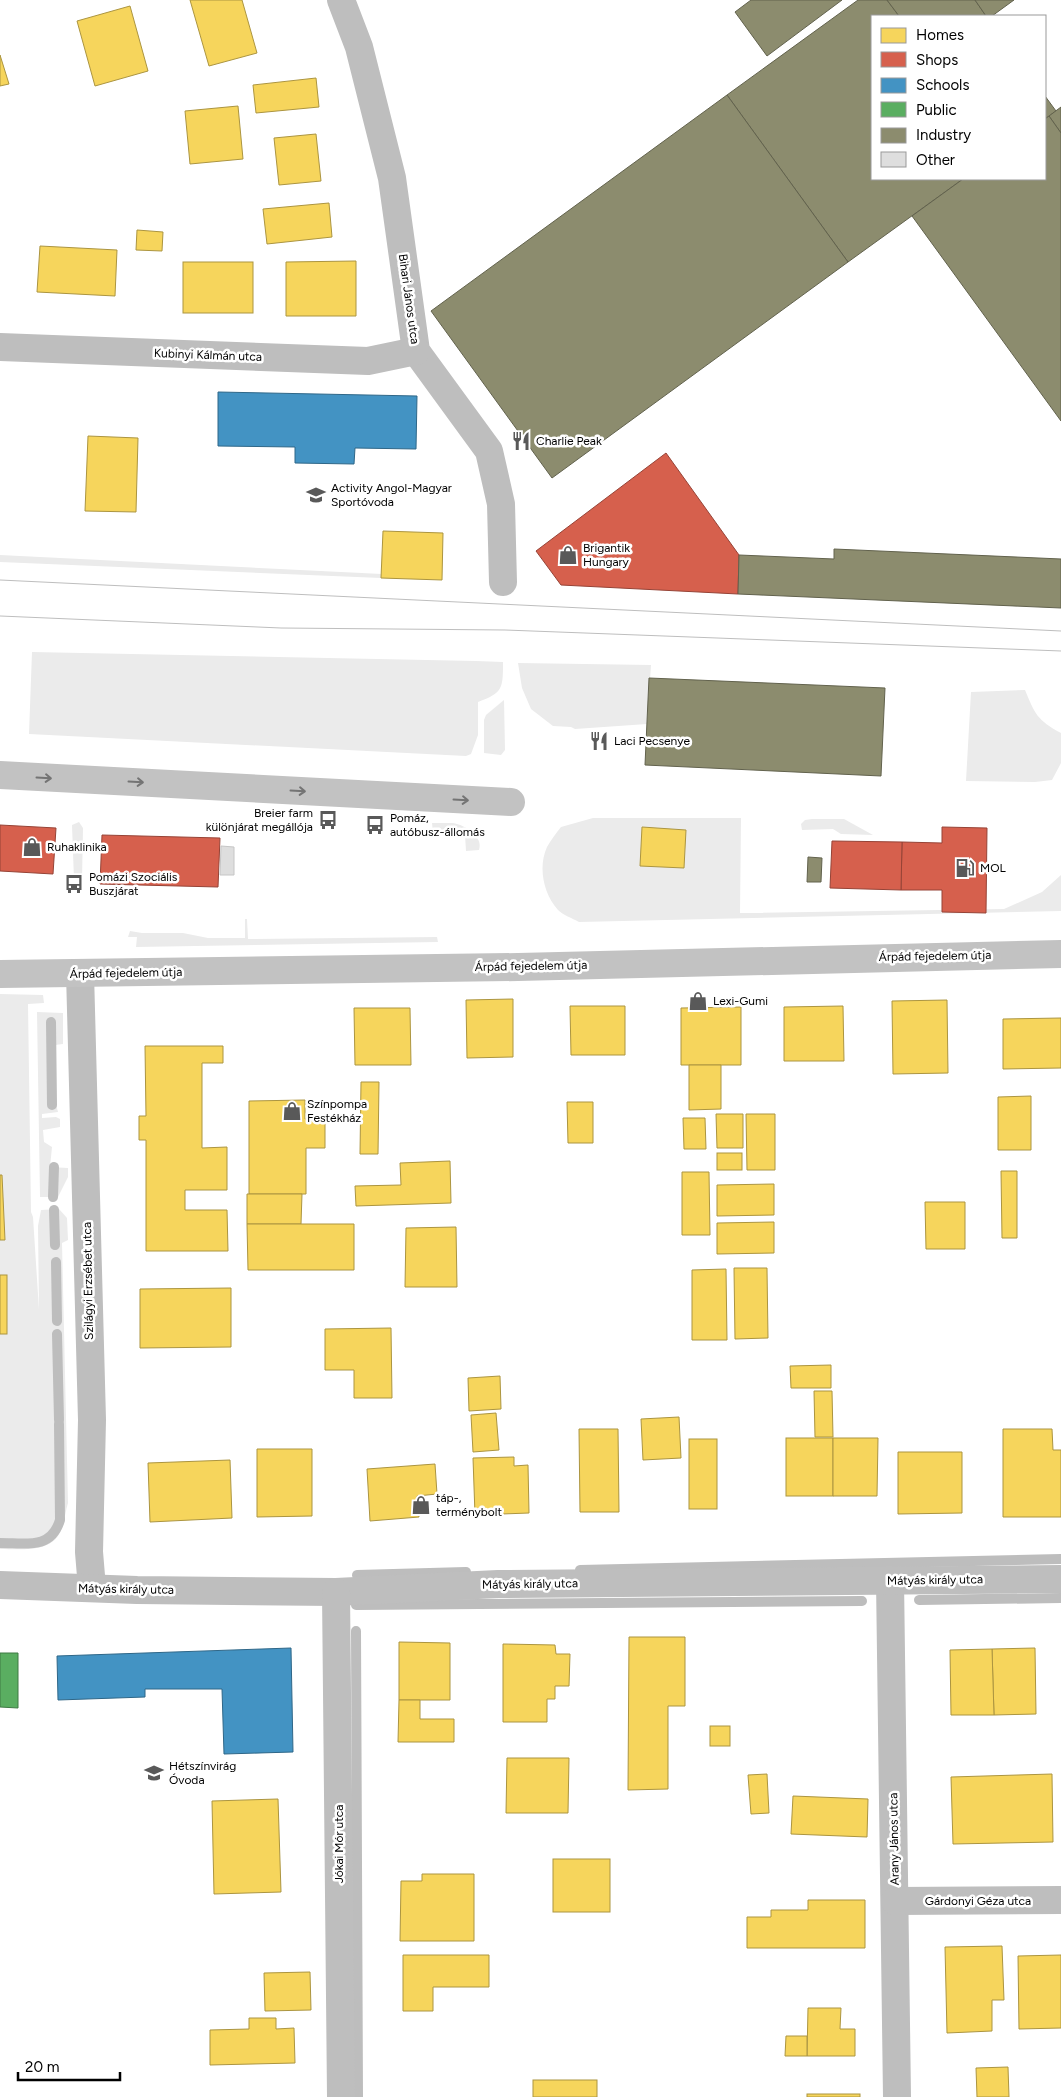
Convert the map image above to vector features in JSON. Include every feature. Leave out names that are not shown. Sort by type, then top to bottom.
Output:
[{"type":"main road","points":[[0,775],[511,802]]},
{"type":"main road","name":"Árpád fejedelem útja","points":[[0,974],[508,967],[1061,954]]},
{"type":"street","name":"Bihari János utca","points":[[341,0],[360,47],[392,178],[416,351],[489,451],[501,504],[502,582]]},
{"type":"street","name":"Kubinyi Kálmán utca","points":[[0,347],[368,361],[416,351]]},
{"type":"street","name":"Szilágyi Erzsébet utca","points":[[80,973],[92,1420],[89,1552],[92,1588]]},
{"type":"street","name":"Mátyás király utca","points":[[0,1585],[137,1590],[336,1592],[498,1584],[1061,1579]]},
{"type":"street","name":"Arany János utca","points":[[890,1580],[896,1901],[897,2097]]},
{"type":"street","name":"Jókai Mór utca","points":[[336,1592],[340,2097]]},
{"type":"street","name":"Gárdonyi Géza utca","points":[[896,1901],[1061,1900]]},
{"type":"shaded area","points":[[0,555],[382,574],[381,578],[0,562]]},
{"type":"shaded area","points":[[32,652],[503,662],[503,671],[502,684],[497,692],[478,702],[478,735],[471,754],[466,756],[29,734]]},
{"type":"shaded area","points":[[518,663],[651,665],[647,724],[575,729],[553,726],[531,709],[522,688]]},
{"type":"shaded area","points":[[1025,690],[1038,716],[1061,733],[1061,763],[1052,780],[1035,782],[966,781],[971,692]]},
{"type":"shaded area","points":[[504,700],[505,750],[501,755],[484,753],[484,720],[486,715]]},
{"type":"shaded area","points":[[593,818],[741,818],[740,913],[1004,909],[1042,892],[1061,875],[1061,911],[579,922],[560,912],[549,896],[544,880],[544,855],[547,847],[561,827]]},
{"type":"shaded area","points":[[844,819],[873,835],[841,834],[833,829],[802,830],[801,824],[805,820]]},
{"type":"shaded area","points":[[79,822],[83,828],[82,880],[74,880],[72,825]]},
{"type":"shaded area","points":[[432,823],[453,823],[463,826],[476,836],[480,845],[479,850],[466,851],[465,835],[433,833]]},
{"type":"shaded area","points":[[245,919],[247,919],[248,939],[437,937],[438,942],[136,947],[137,937],[128,937],[130,931],[142,933],[183,933],[208,938],[245,938]]},
{"type":"shaded area","points":[[0,994],[43,995],[44,1003],[28,1004],[31,1212],[33,1217],[39,1310],[38,1226],[41,1210],[59,1209],[67,1218],[68,1240],[62,1243],[68,1503],[59,1534],[48,1544],[32,1549],[0,1549]]},
{"type":"shaded area","points":[[37,1012],[63,1013],[63,1044],[55,1045],[56,1104],[58,1112],[42,1114],[42,1118],[56,1117],[60,1119],[60,1127],[43,1130],[44,1142],[52,1147],[50,1167],[68,1168],[68,1177],[58,1197],[40,1197]]},
{"type":"building: Homes","points":[[190,0],[242,0],[257,53],[209,66]]},
{"type":"building: Homes","points":[[130,6],[148,71],[95,86],[77,21]]},
{"type":"building: Homes","points":[[0,55],[9,84],[0,86]]},
{"type":"building: Homes","points":[[316,78],[319,107],[256,113],[253,85]]},
{"type":"building: Homes","points":[[238,106],[243,159],[190,164],[185,111]]},
{"type":"building: Homes","points":[[316,134],[321,181],[279,185],[274,138]]},
{"type":"building: Homes","points":[[329,203],[332,237],[267,244],[263,209]]},
{"type":"building: Homes","points":[[137,230],[163,232],[162,251],[136,250]]},
{"type":"building: Homes","points":[[40,246],[117,250],[115,296],[37,292]]},
{"type":"building: Homes","points":[[356,261],[356,316],[286,316],[286,262]]},
{"type":"building: Homes","points":[[183,262],[253,262],[253,313],[183,313]]},
{"type":"building: Homes","points":[[88,436],[138,438],[136,512],[85,511]]},
{"type":"building: Homes","points":[[383,531],[443,533],[442,580],[381,578]]},
{"type":"building: Homes","points":[[642,827],[686,830],[684,868],[640,866]]},
{"type":"building: Homes","points":[[513,999],[513,1057],[467,1058],[466,1000]]},
{"type":"building: Homes","points":[[947,1000],[948,1073],[893,1074],[892,1001]]},
{"type":"building: Homes","points":[[570,1006],[625,1006],[625,1055],[571,1055]]},
{"type":"building: Homes","points":[[843,1006],[844,1061],[784,1061],[784,1007]]},
{"type":"building: Homes","points":[[741,1007],[741,1065],[681,1065],[681,1008]]},
{"type":"building: Homes","points":[[354,1008],[410,1008],[411,1065],[355,1065]]},
{"type":"building: Homes","points":[[1061,1018],[1061,1068],[1003,1069],[1003,1019]]},
{"type":"building: Homes","points":[[145,1046],[223,1046],[223,1063],[202,1063],[202,1148],[227,1147],[227,1190],[185,1190],[185,1210],[227,1210],[228,1251],[146,1251],[146,1140],[139,1140],[139,1116],[146,1116]]},
{"type":"building: Homes","points":[[689,1065],[721,1065],[721,1109],[689,1110]]},
{"type":"building: Homes","points":[[361,1082],[379,1082],[378,1154],[360,1154]]},
{"type":"building: Homes","points":[[1031,1096],[1031,1150],[998,1150],[998,1097]]},
{"type":"building: Homes","points":[[305,1100],[305,1119],[325,1119],[325,1148],[306,1148],[306,1194],[249,1194],[249,1101]]},
{"type":"building: Homes","points":[[567,1102],[593,1102],[593,1143],[568,1143]]},
{"type":"building: Homes","points":[[716,1114],[743,1114],[743,1148],[717,1148]]},
{"type":"building: Homes","points":[[746,1114],[775,1114],[775,1170],[747,1170]]},
{"type":"building: Homes","points":[[683,1118],[705,1118],[706,1149],[684,1149]]},
{"type":"building: Homes","points":[[717,1153],[742,1153],[742,1170],[717,1170]]},
{"type":"building: Homes","points":[[450,1161],[451,1203],[356,1206],[355,1186],[401,1185],[400,1163]]},
{"type":"building: Homes","points":[[1001,1171],[1017,1171],[1017,1238],[1002,1238]]},
{"type":"building: Homes","points":[[682,1172],[709,1172],[710,1235],[682,1235]]},
{"type":"building: Homes","points":[[0,1175],[2,1175],[5,1240],[0,1240]]},
{"type":"building: Homes","points":[[774,1184],[774,1215],[717,1216],[717,1185]]},
{"type":"building: Homes","points":[[247,1194],[302,1194],[301,1224],[247,1224]]},
{"type":"building: Homes","points":[[925,1202],[965,1202],[965,1249],[926,1249]]},
{"type":"building: Homes","points":[[774,1222],[774,1253],[717,1254],[717,1223]]},
{"type":"building: Homes","points":[[247,1224],[354,1224],[354,1270],[248,1270]]},
{"type":"building: Homes","points":[[456,1227],[457,1287],[405,1287],[406,1228]]},
{"type":"building: Homes","points":[[734,1268],[767,1268],[768,1338],[735,1339]]},
{"type":"building: Homes","points":[[726,1269],[727,1340],[692,1340],[692,1270]]},
{"type":"building: Homes","points":[[0,1275],[7,1275],[7,1334],[0,1334]]},
{"type":"building: Homes","points":[[231,1288],[231,1347],[140,1348],[140,1289]]},
{"type":"building: Homes","points":[[391,1328],[392,1398],[354,1398],[354,1370],[325,1370],[325,1329]]},
{"type":"building: Homes","points":[[831,1365],[831,1388],[791,1388],[790,1366]]},
{"type":"building: Homes","points":[[500,1376],[501,1409],[469,1411],[468,1378]]},
{"type":"building: Homes","points":[[814,1391],[832,1391],[833,1437],[815,1437]]},
{"type":"building: Homes","points":[[496,1413],[499,1450],[473,1452],[471,1415]]},
{"type":"building: Homes","points":[[679,1417],[681,1458],[643,1460],[641,1419]]},
{"type":"building: Homes","points":[[579,1429],[618,1429],[619,1512],[580,1512]]},
{"type":"building: Homes","points":[[1003,1429],[1052,1429],[1053,1450],[1061,1450],[1061,1517],[1003,1517]]},
{"type":"building: Homes","points":[[786,1438],[833,1438],[833,1496],[786,1496]]},
{"type":"building: Homes","points":[[833,1438],[878,1438],[877,1496],[833,1496]]},
{"type":"building: Homes","points":[[689,1439],[717,1439],[717,1509],[689,1509]]},
{"type":"building: Homes","points":[[257,1449],[312,1449],[312,1516],[257,1517]]},
{"type":"building: Homes","points":[[898,1452],[962,1452],[962,1513],[898,1514]]},
{"type":"building: Homes","points":[[514,1457],[514,1466],[528,1465],[529,1513],[475,1515],[473,1458]]},
{"type":"building: Homes","points":[[230,1460],[232,1518],[150,1522],[148,1463]]},
{"type":"building: Homes","points":[[435,1464],[437,1494],[417,1496],[419,1517],[370,1521],[367,1469]]},
{"type":"building: Homes","points":[[629,1637],[685,1637],[685,1706],[668,1706],[668,1789],[628,1790]]},
{"type":"building: Homes","points":[[399,1642],[450,1643],[450,1700],[399,1700]]},
{"type":"building: Homes","points":[[503,1644],[555,1645],[556,1654],[570,1654],[569,1686],[555,1686],[555,1699],[547,1699],[547,1722],[503,1722]]},
{"type":"building: Homes","points":[[1035,1648],[1036,1714],[994,1715],[992,1649]]},
{"type":"building: Homes","points":[[992,1649],[994,1715],[951,1715],[950,1650]]},
{"type":"building: Homes","points":[[399,1700],[420,1700],[420,1719],[454,1719],[454,1742],[398,1742]]},
{"type":"building: Homes","points":[[710,1726],[730,1726],[730,1746],[710,1746]]},
{"type":"building: Homes","points":[[507,1758],[569,1758],[568,1813],[506,1813]]},
{"type":"building: Homes","points":[[767,1774],[769,1813],[751,1814],[748,1775]]},
{"type":"building: Homes","points":[[1052,1774],[1053,1842],[953,1844],[951,1777]]},
{"type":"building: Homes","points":[[793,1796],[868,1799],[867,1837],[791,1834]]},
{"type":"building: Homes","points":[[278,1799],[281,1892],[214,1894],[212,1801]]},
{"type":"building: Homes","points":[[553,1859],[610,1859],[610,1912],[553,1912]]},
{"type":"building: Homes","points":[[422,1874],[474,1874],[474,1941],[400,1941],[401,1881],[422,1881]]},
{"type":"building: Homes","points":[[808,1900],[865,1900],[865,1948],[747,1948],[747,1917],[771,1917],[771,1910],[808,1910]]},
{"type":"building: Homes","points":[[1002,1946],[1004,2000],[992,2000],[992,2031],[947,2033],[945,1947]]},
{"type":"building: Homes","points":[[403,1955],[489,1955],[489,1987],[433,1987],[433,2011],[403,2011]]},
{"type":"building: Homes","points":[[1061,1955],[1061,2028],[1019,2029],[1018,1956]]},
{"type":"building: Homes","points":[[310,1972],[311,2010],[265,2011],[264,1973]]},
{"type":"building: Homes","points":[[808,2008],[841,2008],[840,2029],[855,2029],[855,2056],[807,2056]]},
{"type":"building: Homes","points":[[249,2018],[276,2018],[276,2029],[294,2028],[295,2063],[210,2065],[210,2030],[249,2029]]},
{"type":"building: Homes","points":[[786,2036],[807,2036],[807,2056],[785,2056]]},
{"type":"building: Homes","points":[[1008,2067],[1009,2097],[977,2097],[976,2068]]},
{"type":"building: Homes","points":[[533,2080],[597,2080],[597,2097],[533,2097]]},
{"type":"building: Homes","points":[[807,2094],[860,2094],[860,2097],[807,2097]]},
{"type":"building: Shops","points":[[666,453],[739,555],[738,594],[561,585],[536,551]]},
{"type":"building: Shops","points":[[0,825],[56,828],[53,874],[0,871]]},
{"type":"building: Shops","points":[[942,827],[987,828],[986,913],[942,912],[942,890],[901,890],[902,842],[942,843]]},
{"type":"building: Shops","points":[[102,835],[220,838],[218,887],[100,884]]},
{"type":"building: Shops","points":[[832,841],[902,842],[901,890],[830,888]]},
{"type":"building: Schools","name":"Activity Angol-Magyar Sportóvoda","points":[[218,392],[417,396],[416,449],[355,448],[354,464],[295,463],[295,447],[218,446]]},
{"type":"building: Schools","points":[[291,1648],[293,1752],[224,1754],[222,1689],[145,1689],[145,1697],[58,1700],[57,1656]]},
{"type":"building: Public","points":[[0,1653],[18,1653],[18,1708],[0,1707]]},
{"type":"building: Industry","points":[[751,0],[842,0],[767,56],[735,12]]},
{"type":"building: Industry","points":[[858,0],[887,0],[898,15],[871,15],[871,180],[962,180],[848,262],[727,95]]},
{"type":"building: Industry","points":[[887,0],[975,0],[985,15],[898,15]]},
{"type":"building: Industry","points":[[975,0],[1014,0],[993,15],[985,15]]},
{"type":"building: Industry","points":[[727,95],[848,262],[552,478],[431,311]]},
{"type":"building: Industry","points":[[1046,97],[1056,111],[1046,118]]},
{"type":"building: Industry","points":[[1061,107],[1061,133],[1049,116]]},
{"type":"building: Industry","points":[[1049,116],[1061,133],[1061,421],[912,216],[962,180],[1046,180],[1046,118]]},
{"type":"building: Industry","points":[[834,549],[1061,559],[1061,608],[738,594],[739,555],[834,559]]},
{"type":"building: Industry","points":[[649,678],[885,688],[881,776],[645,765]]},
{"type":"building: Industry","points":[[808,857],[822,858],[821,882],[807,882]]},
{"type":"building: Other","points":[[221,846],[234,847],[234,875],[220,875]]},
{"type":"waterway","points":[[51,1022],[52,1105]]},
{"type":"waterway","points":[[53,1197],[54,1167]]},
{"type":"waterway","points":[[54,1210],[55,1245]]},
{"type":"waterway","points":[[56,1262],[57,1321]]},
{"type":"waterway","points":[[57,1334],[59,1420]]},
{"type":"waterway","points":[[0,1543],[36,1543],[44,1540],[56,1530],[60,1520],[59,1424]]},
{"type":"waterway","points":[[580,1570],[1061,1559]]},
{"type":"waterway","points":[[357,1575],[466,1572]]},
{"type":"waterway","points":[[919,1600],[1061,1598]]},
{"type":"waterway","points":[[356,1605],[862,1601]]},
{"type":"waterway","points":[[356,1631],[358,2097]]},
{"type":"tram line","points":[[0,580],[1061,631]]},
{"type":"tram line","points":[[0,616],[281,628],[505,630],[1061,651]]},
{"type":"place","name":"Charlie Peak","points":[[521,441]]},
{"type":"place","name":"Activity Angol-Magyar Sportóvoda","points":[[316,495]]},
{"type":"place","name":"Brigantik Hungary","points":[[568,555]]},
{"type":"place","name":"Laci Pecsenye","points":[[599,741]]},
{"type":"place","name":"Breier farm különjárat megállója","points":[[328,820]]},
{"type":"place","name":"Pomáz, autóbusz-állomás","points":[[375,825]]},
{"type":"place","name":"Ruhaklinika","points":[[32,847]]},
{"type":"place","name":"MOL","points":[[965,868]]},
{"type":"place","name":"Pomázi Szociális Buszjárat","points":[[74,884]]},
{"type":"place","name":"Lexi-Gumi","points":[[698,1001]]},
{"type":"place","name":"Színpompa Festékház","points":[[292,1111]]},
{"type":"place","name":"táp-, terménybolt","points":[[421,1505]]},
{"type":"place","name":"Hétszínvirág Óvoda","points":[[154,1773]]}]
